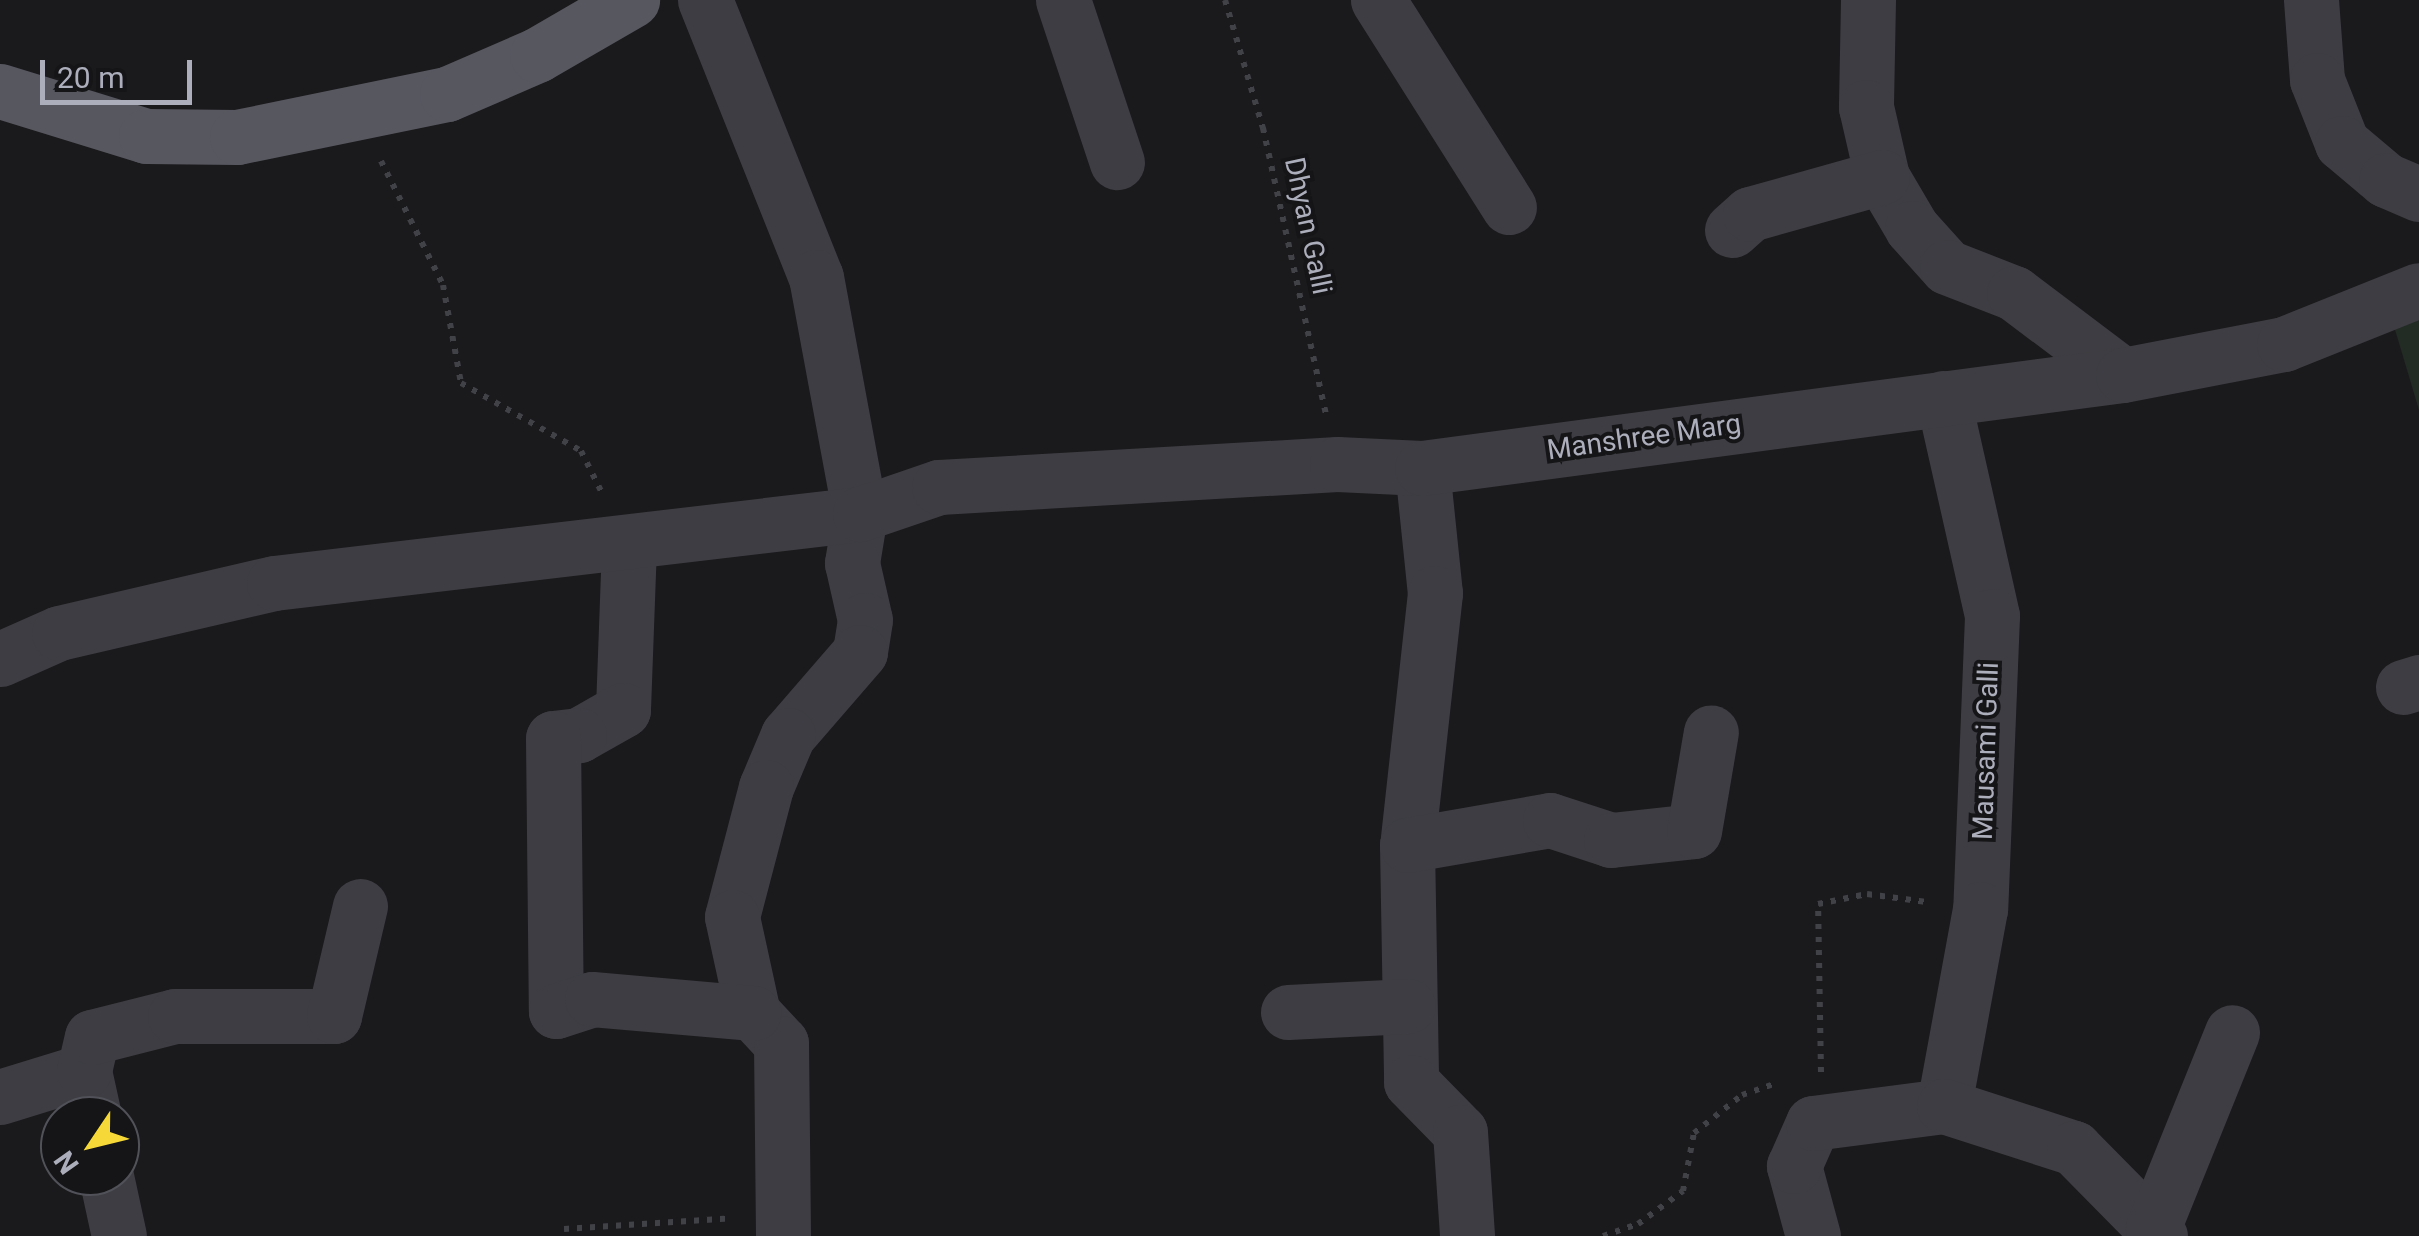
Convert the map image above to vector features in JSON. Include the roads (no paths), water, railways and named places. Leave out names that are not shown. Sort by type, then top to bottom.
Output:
[{"type":"main road","points":[[0,91],[146,136],[237,137],[447,94],[537,55],[632,0]]},
{"type":"street","points":[[705,0],[816,277],[860,514],[852,563],[865,620],[860,652],[788,736],[766,787],[732,917],[753,1013],[781,1043],[783,1226]]},
{"type":"street","points":[[1063,0],[1117,162]]},
{"type":"street","points":[[1378,0],[1508,207]]},
{"type":"street","points":[[1868,0],[1866,107],[1882,177],[1912,228],[1947,267],[2014,293],[2123,376]]},
{"type":"street","points":[[2311,0],[2318,80],[2342,143],[2386,180],[2419,194]]},
{"type":"street","points":[[1732,230],[1750,214],[1882,177]]},
{"type":"street","name":"Manshree Marg","points":[[0,659],[59,633],[274,582],[628,545],[860,514],[939,487],[1336,464],[1422,468],[2123,376],[2284,344],[2419,290]]},
{"type":"street","name":"Mausami Galli","points":[[1943,398],[1992,616],[1980,909],[1944,1106]]},
{"type":"street","points":[[1422,468],[1435,593],[1407,845],[1411,1082],[1460,1132],[1466,1236]]},
{"type":"street","points":[[628,545],[623,710],[579,735],[553,738],[556,1011],[592,1000],[753,1013]]},
{"type":"street","points":[[1407,845],[1550,820],[1611,840],[1694,831],[1711,732]]},
{"type":"street","points":[[0,1098],[89,1094],[92,1037],[175,1016],[334,1016],[360,906]]},
{"type":"street","points":[[1288,1012],[1408,1006]]},
{"type":"street","points":[[1800,1230],[1794,1166],[1813,1123],[1944,1106],[2074,1148],[2156,1232],[2232,1032]]},
{"type":"street","points":[[110,1196],[119,1236]]}]
